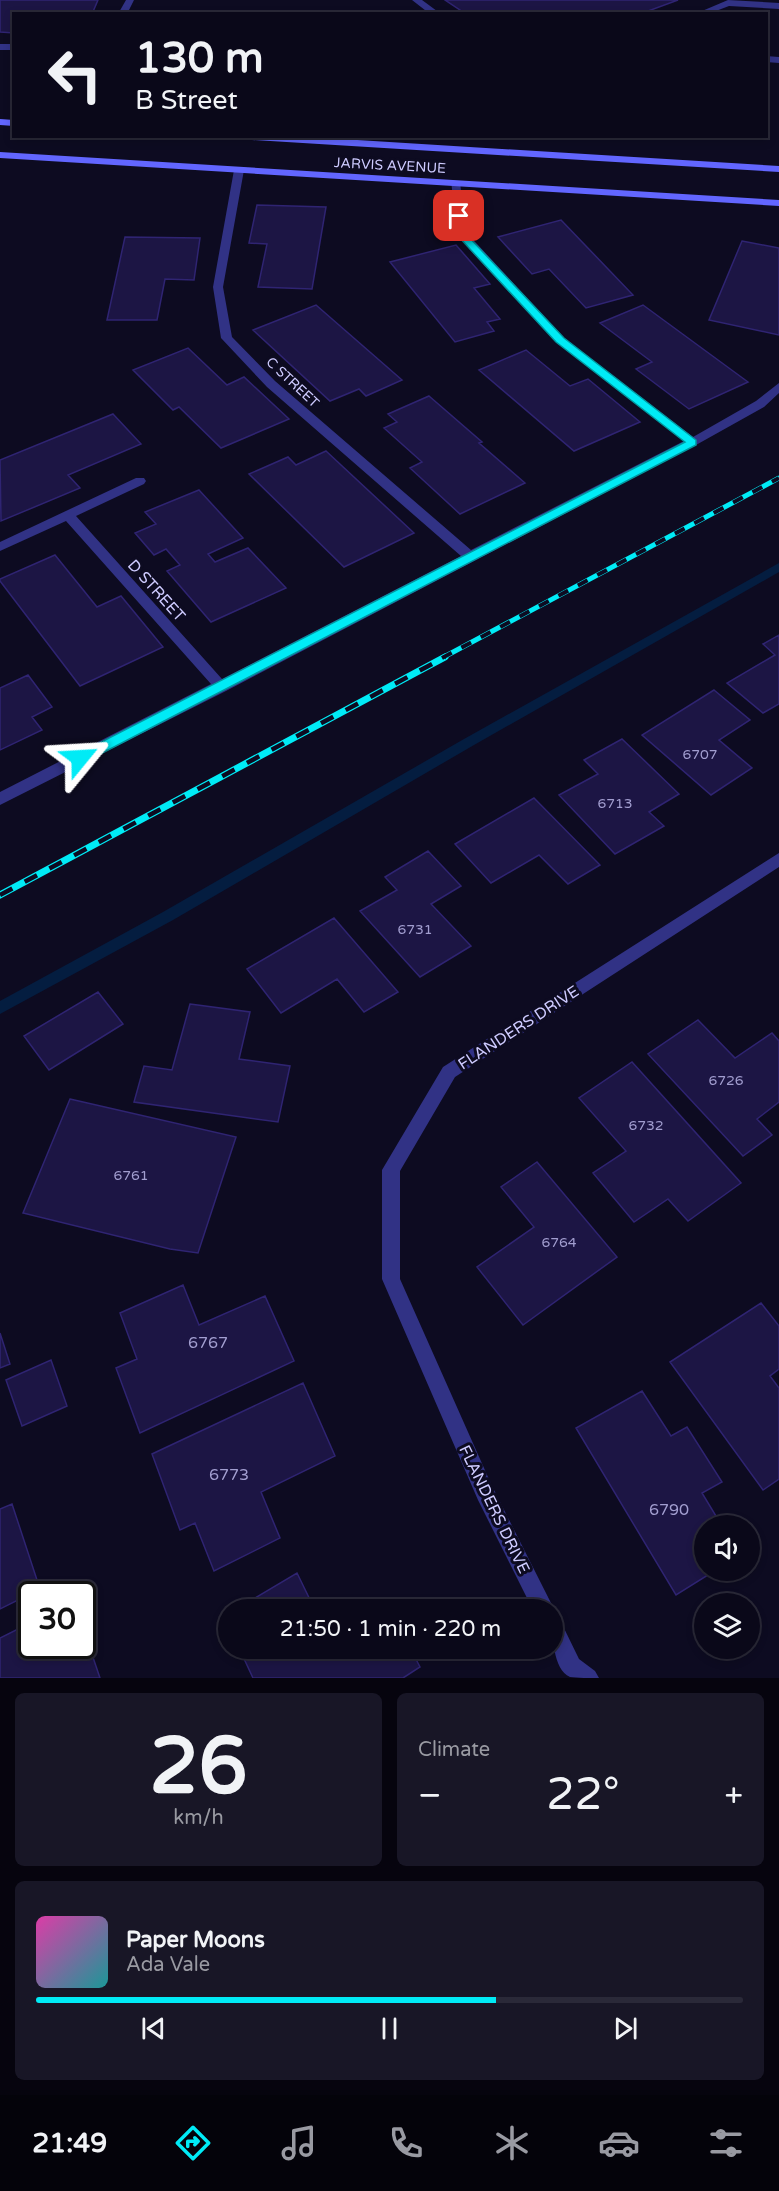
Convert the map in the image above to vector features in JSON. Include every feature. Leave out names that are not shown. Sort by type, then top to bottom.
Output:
[{"type":"main road","name":"JARVIS AVENUE","points":[[269,138],[779,169]]},
{"type":"main road","name":"JARVIS AVENUE","points":[[0,155],[779,203]]},
{"type":"street","points":[[416,0],[434,12]]},
{"type":"street","points":[[704,12],[728,2],[779,6]]},
{"type":"street","name":"C STREET","points":[[239,170],[218,287],[226,338],[271,384],[471,557]]},
{"type":"street","points":[[455,183],[461,233],[560,340],[692,442]]},
{"type":"street","points":[[0,799],[692,442],[760,404],[779,387]]},
{"type":"street","points":[[0,547],[140,481]]},
{"type":"street","name":"D STREET","points":[[69,516],[221,687]]},
{"type":"street","name":"FLANDERS DRIVE","points":[[539,1599],[486,1493],[391,1279],[391,1170],[449,1072],[779,860]]},
{"type":"street","points":[[563,1648],[572,1666],[588,1678]]},
{"type":"building","points":[[0,0],[98,0],[93,12],[12,12],[12,33],[0,32]]},
{"type":"building","points":[[445,0],[678,0],[645,12],[463,12]]},
{"type":"building","points":[[257,205],[326,207],[312,289],[258,287],[267,244],[249,243]]},
{"type":"building","points":[[561,220],[633,295],[586,308],[549,269],[532,274],[498,237]]},
{"type":"building","points":[[125,237],[200,238],[194,280],[165,279],[157,320],[107,320]]},
{"type":"building","points":[[742,241],[779,248],[779,335],[709,320]]},
{"type":"building","points":[[456,245],[490,284],[474,288],[500,319],[487,322],[494,331],[455,342],[390,262]]},
{"type":"building","points":[[316,305],[402,380],[366,396],[359,389],[330,401],[253,330]]},
{"type":"building","points":[[643,305],[748,382],[689,409],[636,369],[652,362],[600,323]]},
{"type":"building","points":[[188,348],[227,385],[244,377],[289,419],[221,448],[179,407],[173,410],[133,370]]},
{"type":"building","points":[[526,350],[570,386],[588,379],[640,422],[574,451],[479,370]]},
{"type":"building","points":[[429,396],[525,483],[460,514],[410,468],[422,462],[384,428],[397,422],[388,414]]},
{"type":"building","points":[[113,414],[141,444],[68,475],[80,488],[1,521],[0,460]]},
{"type":"building","points":[[326,451],[414,533],[344,567],[249,474],[288,457],[296,465]]},
{"type":"building","points":[[199,490],[243,538],[208,554],[215,562],[248,548],[286,588],[211,622],[167,571],[180,565],[166,549],[154,555],[135,533],[156,524],[145,512]]},
{"type":"building","points":[[55,555],[97,607],[121,596],[163,647],[80,686],[0,581],[0,579]]},
{"type":"building","points":[[779,635],[779,704],[763,713],[727,683],[775,655],[763,644]]},
{"type":"building","points":[[28,675],[52,707],[32,717],[42,730],[0,750],[0,688]]},
{"type":"building","points":[[714,690],[750,720],[719,740],[752,768],[711,795],[642,735]]},
{"type":"building","points":[[622,739],[679,794],[649,812],[664,826],[615,854],[559,795],[598,774],[584,760]]},
{"type":"building","points":[[534,798],[600,865],[568,884],[539,855],[491,883],[455,844]]},
{"type":"building","points":[[428,851],[461,886],[431,904],[471,946],[420,977],[360,911],[397,890],[385,877]]},
{"type":"building","points":[[334,918],[398,992],[364,1012],[337,979],[281,1013],[247,969]]},
{"type":"building","points":[[98,992],[123,1024],[49,1070],[24,1036]]},
{"type":"building","points":[[190,1004],[250,1012],[239,1059],[290,1066],[278,1122],[134,1102],[144,1066],[172,1070]]},
{"type":"building","points":[[698,1020],[735,1058],[772,1033],[779,1041],[779,1102],[757,1119],[772,1135],[743,1156],[648,1054]]},
{"type":"building","points":[[632,1062],[741,1183],[688,1221],[668,1199],[634,1222],[593,1173],[626,1151],[579,1098]]},
{"type":"building","points":[[70,1099],[236,1137],[198,1253],[170,1249],[23,1213]]},
{"type":"building","points":[[537,1162],[617,1257],[523,1325],[477,1267],[534,1227],[501,1187]]},
{"type":"building","points":[[183,1285],[199,1325],[265,1296],[294,1361],[140,1433],[116,1368],[137,1359],[120,1313]]},
{"type":"building","points":[[761,1303],[779,1326],[779,1369],[770,1376],[779,1388],[779,1479],[763,1490],[670,1362]]},
{"type":"building","points":[[0,1333],[10,1364],[0,1368]]},
{"type":"building","points":[[51,1360],[67,1406],[22,1426],[6,1380]]},
{"type":"building","points":[[303,1383],[335,1456],[261,1492],[280,1538],[214,1571],[195,1523],[180,1530],[152,1454]]},
{"type":"building","points":[[642,1391],[671,1436],[687,1427],[722,1482],[702,1493],[715,1515],[694,1515],[694,1581],[698,1581],[676,1595],[576,1428]]},
{"type":"building","points":[[12,1504],[37,1581],[18,1581],[18,1600],[0,1609],[0,1509]]},
{"type":"building","points":[[297,1573],[310,1599],[253,1599]]},
{"type":"building","points":[[18,1629],[18,1659],[94,1659],[100,1678],[0,1678],[0,1638]]},
{"type":"building","points":[[244,1659],[416,1659],[420,1667],[403,1678],[253,1678]]},
{"type":"waterway","points":[[0,1008],[168,916],[779,567]]},
{"type":"railway","points":[[442,658],[779,478]]},
{"type":"railway","points":[[0,895],[445,657]]},
{"type":"route","points":[[80,758],[692,442],[560,340],[461,233],[459,216]]}]
